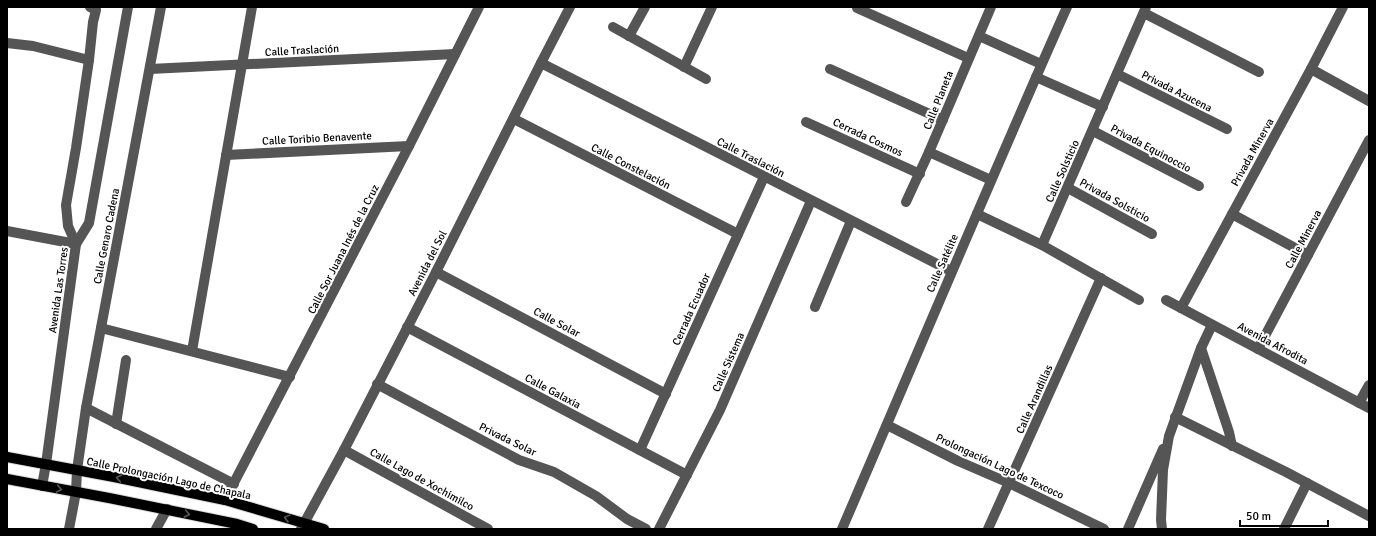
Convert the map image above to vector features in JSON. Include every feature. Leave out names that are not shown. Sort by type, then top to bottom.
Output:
[{"type":"main road","name":"Calle Prolongación Lago de Chapala","points":[[7,457],[225,500],[303,526],[322,529]]},
{"type":"main road","points":[[7,480],[167,510],[253,529]]},
{"type":"street","name":"Avenida Las Torres","points":[[42,486],[76,244],[89,223],[128,7]]},
{"type":"street","name":"Calle Genaro Cadena","points":[[76,492],[77,470],[86,408],[161,7]]},
{"type":"street","points":[[192,351],[252,7]]},
{"type":"street","name":"Calle Sor Juana Inés de la Cruz","points":[[225,500],[290,377],[479,7]]},
{"type":"street","name":"Avenida del Sol","points":[[303,526],[436,272],[570,7]]},
{"type":"street","points":[[629,36],[646,7]]},
{"type":"street","points":[[684,67],[712,7]]},
{"type":"street","name":"Calle Planeta","points":[[906,202],[920,174],[990,7]]},
{"type":"street","name":"Calle Satélite","points":[[842,529],[951,271],[1067,7]]},
{"type":"street","name":"Privada Minerva","points":[[1180,308],[1311,69],[1343,7]]},
{"type":"street","points":[[76,244],[68,226],[66,205],[89,60],[94,8]]},
{"type":"street","points":[[857,8],[968,58]]},
{"type":"street","points":[[1145,10],[1259,72]]},
{"type":"street","name":"Calle Solsticio","points":[[1042,245],[1145,10]]},
{"type":"street","points":[[613,27],[706,79]]},
{"type":"street","points":[[979,36],[1041,64]]},
{"type":"street","points":[[7,43],[33,46],[89,60]]},
{"type":"street","name":"Calle Traslación","points":[[150,69],[455,54]]},
{"type":"street","name":"Calle Traslación","points":[[541,63],[951,271]]},
{"type":"street","points":[[830,69],[943,120]]},
{"type":"street","points":[[1311,69],[1369,101]]},
{"type":"street","name":"Privada Azucena","points":[[1118,74],[1227,129]]},
{"type":"street","points":[[1036,77],[1103,107]]},
{"type":"street","name":"Calle Constelación","points":[[514,119],[738,234]]},
{"type":"street","name":"Cerrada Cosmos","points":[[806,122],[920,174]]},
{"type":"street","name":"Privada Equinoccio","points":[[1093,131],[1199,186]]},
{"type":"street","name":"Calle Minerva","points":[[1258,349],[1369,140]]},
{"type":"street","name":"Calle Toribio Benavente","points":[[226,155],[409,146]]},
{"type":"street","points":[[929,152],[991,180]]},
{"type":"street","name":"Cerrada Ecuador","points":[[640,450],[764,177]]},
{"type":"street","name":"Privada Solsticio","points":[[1068,188],[1152,234]]},
{"type":"street","name":"Calle Sistema","points":[[659,529],[720,410],[812,201]]},
{"type":"street","points":[[977,214],[1042,245],[1139,300]]},
{"type":"street","points":[[1232,214],[1308,256]]},
{"type":"street","points":[[815,307],[851,221]]},
{"type":"street","points":[[7,231],[76,244]]},
{"type":"street","name":"Calle Solar","points":[[436,272],[666,394]]},
{"type":"street","name":"Calle Arandillas","points":[[988,529],[1101,278]]},
{"type":"street","name":"Avenida Afrodita","points":[[1166,300],[1369,408]]},
{"type":"street","points":[[1128,529],[1168,436],[1212,325]]},
{"type":"street","name":"Calle Galaxia","points":[[407,327],[687,475]]},
{"type":"street","points":[[101,328],[290,377]]},
{"type":"street","points":[[1202,348],[1229,432],[1232,446]]},
{"type":"street","points":[[116,424],[126,360]]},
{"type":"street","name":"Privada Solar","points":[[378,384],[519,460],[554,472],[596,496],[627,520],[646,529]]},
{"type":"street","points":[[1359,403],[1369,385]]},
{"type":"street","points":[[86,408],[234,484]]},
{"type":"street","points":[[1175,417],[1286,472],[1369,516]]},
{"type":"street","name":"Prolongación Lago de Texcoco","points":[[887,425],[958,461],[1009,483],[1104,529]]},
{"type":"street","points":[[1162,529],[1160,520],[1168,436]]},
{"type":"street","name":"Calle Lago de Xochimilco","points":[[344,450],[488,529]]},
{"type":"street","points":[[1284,529],[1307,483]]},
{"type":"street","points":[[69,529],[76,492]]},
{"type":"street","points":[[156,529],[167,510]]}]
